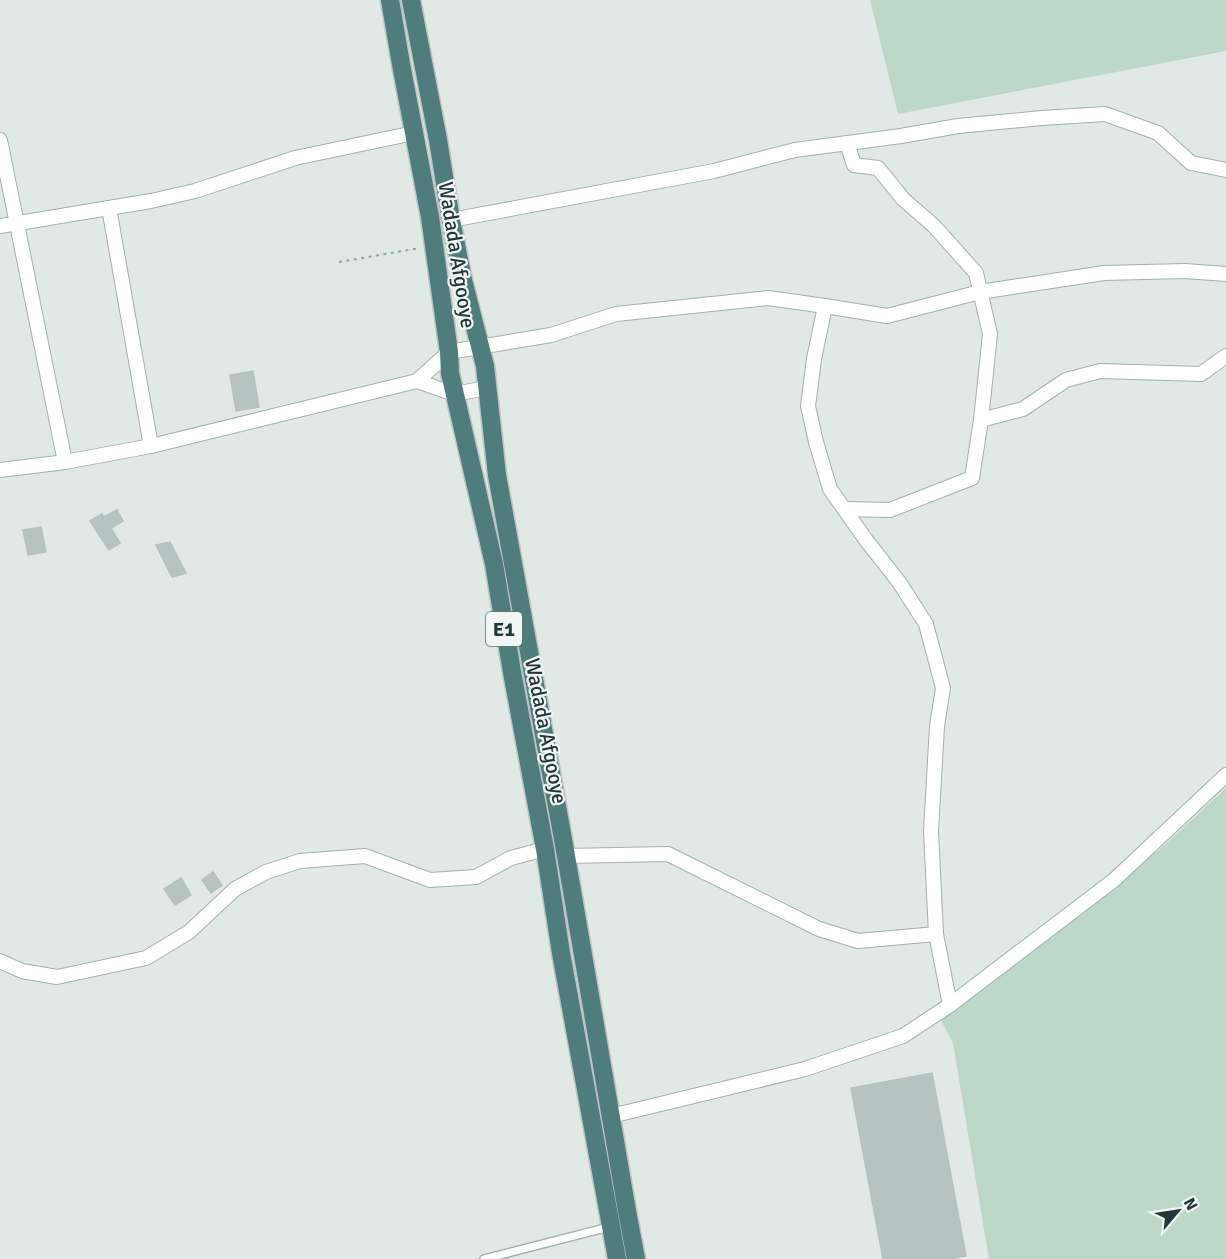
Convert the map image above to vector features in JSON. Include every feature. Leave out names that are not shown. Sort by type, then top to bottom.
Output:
[{"type":"highway","name":"Wadada Afgooye","points":[[390,0],[435,245],[450,373],[494,564],[545,849],[561,953],[617,1259]]},
{"type":"highway","name":"Wadada Afgooye","points":[[411,0],[463,280],[485,366],[497,475],[636,1259]]},
{"type":"street","points":[[451,220],[714,171],[795,150],[958,126],[1042,118],[1105,114],[1158,133],[1191,163],[1226,170]]},
{"type":"street","points":[[0,226],[151,201],[195,191],[295,158],[414,133]]},
{"type":"street","points":[[0,140],[65,462]]},
{"type":"street","points":[[844,509],[890,510],[972,478],[990,334],[976,273],[934,226],[903,199],[878,168],[854,165],[847,143]]},
{"type":"street","points":[[109,208],[151,446]]},
{"type":"street","points":[[0,470],[65,462],[151,446],[417,381],[449,352],[551,335],[616,314],[768,298],[887,316],[980,292],[1104,273],[1185,271],[1226,274]]},
{"type":"street","points":[[825,306],[808,406],[830,489],[899,582],[926,624],[943,688],[937,726],[931,831],[936,934],[950,1005]]},
{"type":"street","points":[[981,420],[1023,409],[1066,380],[1100,371],[1201,374],[1226,356]]},
{"type":"street","points":[[417,381],[454,393],[487,388]]},
{"type":"street","points":[[611,1116],[805,1069],[903,1036],[950,1005],[1114,880],[1226,775]]},
{"type":"street","points":[[0,961],[22,972],[57,977],[146,958],[189,932],[235,889],[266,872],[300,861],[366,856],[430,880],[476,877],[511,858],[545,849]]},
{"type":"street","points":[[566,856],[668,854],[819,929],[858,941],[936,934]]},
{"type":"lane","points":[[484,1259],[611,1226]]},
{"type":"path","points":[[339,262],[435,245]]},
{"type":"green space","points":[[870,0],[1226,0],[1226,51],[898,114]]},
{"type":"green space","points":[[1226,788],[1226,1259],[989,1259],[953,1043],[939,1017],[1159,850]]},
{"type":"building","points":[[253,371],[259,407],[236,411],[230,375]]},
{"type":"building","points":[[117,510],[123,521],[111,528],[120,543],[109,550],[90,521],[102,514],[104,517]]},
{"type":"building","points":[[41,527],[46,552],[28,555],[23,530]]},
{"type":"building","points":[[170,542],[186,573],[172,577],[156,545]]},
{"type":"building","points":[[213,872],[222,885],[211,893],[202,880]]},
{"type":"building","points":[[181,878],[191,895],[175,905],[164,889]]},
{"type":"building","points":[[932,1073],[966,1256],[950,1259],[883,1259],[851,1088]]}]
